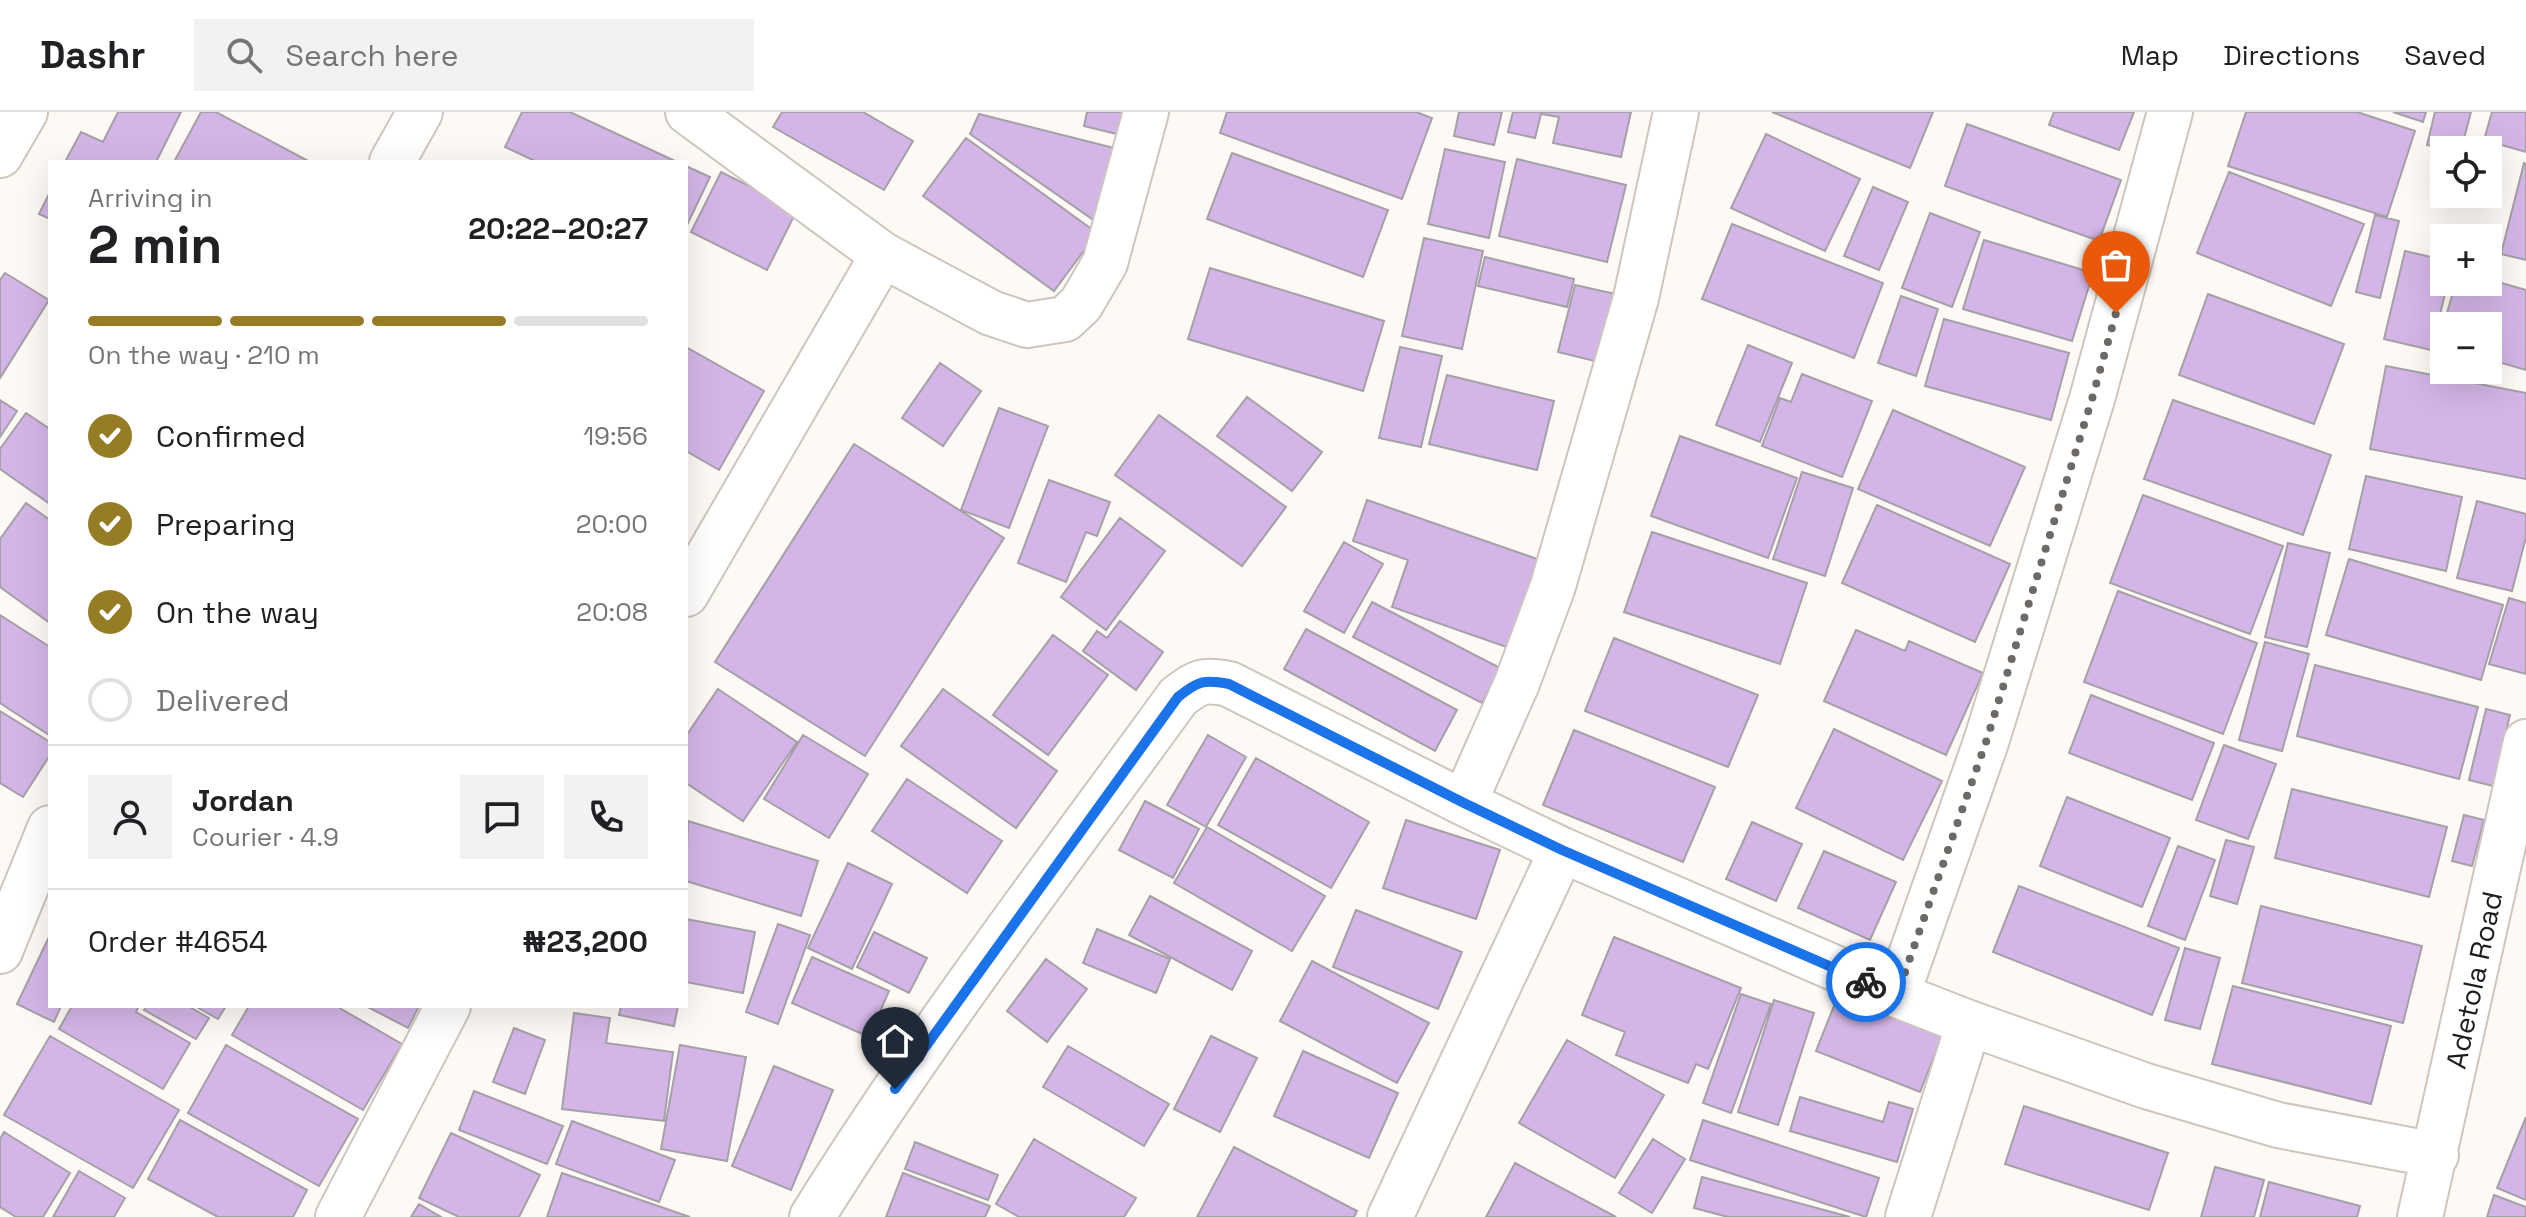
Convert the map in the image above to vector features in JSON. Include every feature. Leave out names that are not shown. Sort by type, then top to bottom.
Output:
[{"type":"street","points":[[0,155],[25,112]]},
{"type":"street","points":[[393,160],[420,112]]},
{"type":"street","points":[[688,112],[883,255],[991,313],[1027,325],[1065,319],[1081,304],[1105,263],[1146,112]]},
{"type":"street","points":[[1464,803],[1517,683],[1553,586],[1636,298],[1676,112]]},
{"type":"street","points":[[1897,995],[1991,728],[2092,399],[2170,112]]},
{"type":"street","points":[[688,591],[883,255]]},
{"type":"street","points":[[812,1217],[864,1133],[1178,697],[1194,684],[1210,680],[1229,684],[1562,850],[1969,1023],[2146,1086],[2278,1125],[2436,1155]]},
{"type":"street","name":"Adetola Road","points":[[2420,1217],[2526,742]]},
{"type":"street","points":[[0,951],[48,833]]},
{"type":"street","points":[[1390,1217],[1562,850]]},
{"type":"street","points":[[338,1217],[447,1008]]},
{"type":"street","points":[[1908,1217],[1969,1023]]},
{"type":"building","points":[[118,112],[181,112],[157,160],[66,160],[81,132],[103,142]]},
{"type":"building","points":[[201,112],[216,112],[306,160],[175,160]]},
{"type":"building","points":[[522,112],[570,112],[673,160],[533,160],[505,147]]},
{"type":"building","points":[[782,112],[863,112],[913,141],[884,190],[773,127]]},
{"type":"building","points":[[1087,112],[1135,112],[1129,137],[1084,126]]},
{"type":"building","points":[[1227,112],[1416,112],[1432,118],[1402,199],[1220,133]]},
{"type":"building","points":[[1459,112],[1502,112],[1494,145],[1454,136]]},
{"type":"building","points":[[1513,112],[1631,112],[1621,157],[1553,143],[1559,117],[1541,114],[1535,138],[1508,132]]},
{"type":"building","points":[[1772,112],[1933,112],[1910,168]]},
{"type":"building","points":[[2054,112],[2134,112],[2119,150],[2049,125]]},
{"type":"building","points":[[2246,112],[2357,112],[2415,131],[2387,217],[2228,166]]},
{"type":"building","points":[[2393,112],[2426,112],[2423,122]]},
{"type":"building","points":[[2435,112],[2471,112],[2465,136],[2430,136],[2430,146],[2427,145]]},
{"type":"building","points":[[2492,112],[2526,112],[2526,152],[2502,145],[2502,136],[2485,136]]},
{"type":"building","points":[[979,114],[1114,148],[1095,221],[970,134]]},
{"type":"building","points":[[1967,124],[2121,180],[2099,241],[1945,186]]},
{"type":"building","points":[[1766,134],[1860,179],[1825,251],[1731,208]]},
{"type":"building","points":[[966,138],[1097,233],[1054,291],[923,196]]},
{"type":"building","points":[[1445,149],[1505,162],[1489,238],[1428,224]]},
{"type":"building","points":[[1232,153],[1388,210],[1363,277],[1207,219]]},
{"type":"building","points":[[1517,159],[1626,185],[1607,262],[1499,236]]},
{"type":"building","points":[[2524,163],[2526,260],[2502,254]]},
{"type":"building","points":[[688,167],[710,177],[688,223]]},
{"type":"building","points":[[721,172],[797,210],[767,270],[691,232]]},
{"type":"building","points":[[2229,172],[2364,224],[2331,306],[2197,253]]},
{"type":"building","points":[[1873,187],[1908,202],[1879,270],[1844,256]]},
{"type":"building","points":[[48,196],[48,218],[39,214]]},
{"type":"building","points":[[1930,213],[1980,232],[1952,307],[1902,288]]},
{"type":"building","points":[[2375,215],[2399,221],[2380,298],[2356,292]]},
{"type":"building","points":[[1732,224],[1883,283],[1854,358],[1702,299]]},
{"type":"building","points":[[1424,238],[1483,251],[1462,349],[1402,336]]},
{"type":"building","points":[[1984,240],[2093,273],[2072,341],[1963,309]]},
{"type":"building","points":[[2405,251],[2430,257],[2430,296],[2444,296],[2440,312],[2430,312],[2430,350],[2384,339]]},
{"type":"building","points":[[1485,257],[1574,279],[1567,307],[1478,286]]},
{"type":"building","points":[[1210,268],[1384,321],[1363,391],[1188,339]]},
{"type":"building","points":[[5,273],[48,302],[0,378],[0,280]]},
{"type":"building","points":[[2502,283],[2526,290],[2526,370],[2502,363],[2502,312],[2447,312],[2452,296],[2502,296]]},
{"type":"building","points":[[1575,285],[1620,295],[1603,363],[1558,352]]},
{"type":"building","points":[[2208,294],[2344,344],[2314,424],[2179,375]]},
{"type":"building","points":[[1901,296],[1938,309],[1916,376],[1878,363]]},
{"type":"building","points":[[1944,319],[2069,353],[2051,420],[1925,386]]},
{"type":"building","points":[[1748,345],[1792,363],[1760,442],[1716,425]]},
{"type":"building","points":[[1400,347],[1442,356],[1421,447],[1379,438]]},
{"type":"building","points":[[688,348],[764,391],[719,470],[688,452]]},
{"type":"building","points":[[940,363],[981,391],[943,446],[902,418]]},
{"type":"building","points":[[2386,366],[2430,374],[2430,384],[2479,384],[2526,393],[2526,479],[2370,449]]},
{"type":"building","points":[[1802,374],[1872,401],[1842,477],[1762,446],[1780,398],[1791,402]]},
{"type":"building","points":[[1447,375],[1554,401],[1537,470],[1429,444]]},
{"type":"building","points":[[1247,397],[1322,452],[1292,491],[1217,436]]},
{"type":"building","points":[[0,400],[17,411],[0,437]]},
{"type":"building","points":[[2173,400],[2331,455],[2303,535],[2144,479]]},
{"type":"building","points":[[999,408],[1048,426],[1009,528],[961,510]]},
{"type":"building","points":[[1893,410],[2025,467],[1990,546],[1858,489]]},
{"type":"building","points":[[26,413],[48,428],[48,503],[0,469],[0,449]]},
{"type":"building","points":[[1159,415],[1286,507],[1242,566],[1115,475]]},
{"type":"building","points":[[1680,436],[1797,478],[1768,558],[1651,516]]},
{"type":"building","points":[[854,444],[1004,538],[865,756],[715,662]]},
{"type":"building","points":[[1802,472],[1853,488],[1825,576],[1773,559]]},
{"type":"building","points":[[2366,476],[2462,497],[2446,571],[2349,549]]},
{"type":"building","points":[[1049,480],[1110,502],[1097,536],[1086,532],[1066,582],[1018,563]]},
{"type":"building","points":[[2143,495],[2283,546],[2250,634],[2110,583]]},
{"type":"building","points":[[1367,500],[1546,562],[1515,650],[1392,607],[1408,560],[1353,541]]},
{"type":"building","points":[[2477,501],[2526,514],[2526,537],[2512,591],[2457,578]]},
{"type":"building","points":[[26,503],[48,519],[48,622],[0,587],[0,539]]},
{"type":"building","points":[[1877,505],[2010,564],[1975,642],[1842,583]]},
{"type":"building","points":[[1120,518],[1165,551],[1106,630],[1061,597]]},
{"type":"building","points":[[1652,532],[1807,583],[1780,664],[1624,612]]},
{"type":"building","points":[[1344,542],[1383,564],[1344,633],[1304,611]]},
{"type":"building","points":[[2288,543],[2330,553],[2307,647],[2265,637]]},
{"type":"building","points":[[2349,559],[2503,605],[2481,680],[2326,635]]},
{"type":"building","points":[[2118,591],[2257,643],[2223,734],[2084,682]]},
{"type":"building","points":[[2509,598],[2526,603],[2526,674],[2489,664]]},
{"type":"building","points":[[1372,602],[1500,668],[1482,703],[1353,637]]},
{"type":"building","points":[[0,615],[48,646],[48,734],[0,703]]},
{"type":"building","points":[[1120,621],[1163,652],[1136,690],[1083,651],[1097,631],[1107,638]]},
{"type":"building","points":[[1306,629],[1457,710],[1435,751],[1284,669]]},
{"type":"building","points":[[1856,630],[1905,651],[1909,641],[1983,673],[1946,755],[1824,701]]},
{"type":"building","points":[[1053,635],[1108,675],[1048,755],[993,715]]},
{"type":"building","points":[[1614,638],[1758,695],[1728,767],[1585,711]]},
{"type":"building","points":[[2265,642],[2309,654],[2282,751],[2239,740]]},
{"type":"building","points":[[2315,665],[2478,707],[2459,779],[2297,736]]},
{"type":"building","points":[[718,689],[797,742],[743,821],[688,784],[688,733]]},
{"type":"building","points":[[943,689],[1057,771],[1016,828],[901,746]]},
{"type":"building","points":[[2091,695],[2214,743],[2192,800],[2069,753]]},
{"type":"building","points":[[2486,709],[2510,715],[2493,786],[2469,780]]},
{"type":"building","points":[[0,711],[48,741],[48,758],[23,797],[0,783]]},
{"type":"building","points":[[1834,729],[1942,781],[1903,860],[1796,808]]},
{"type":"building","points":[[1574,730],[1715,787],[1683,862],[1543,805]]},
{"type":"building","points":[[803,735],[868,774],[829,838],[764,799]]},
{"type":"building","points":[[1208,735],[1246,757],[1206,827],[1167,805]]},
{"type":"building","points":[[2224,745],[2276,764],[2248,839],[2196,820]]},
{"type":"building","points":[[1256,758],[1369,822],[1331,888],[1218,825]]},
{"type":"building","points":[[907,779],[1002,841],[967,893],[872,831]]},
{"type":"building","points":[[2292,789],[2447,827],[2429,897],[2275,858]]},
{"type":"building","points":[[2067,797],[2170,838],[2142,907],[2040,866]]},
{"type":"building","points":[[1145,801],[1199,829],[1173,878],[1119,850]]},
{"type":"building","points":[[2464,815],[2484,820],[2472,866],[2452,861]]},
{"type":"building","points":[[1406,820],[1500,850],[1476,919],[1383,888]]},
{"type":"building","points":[[688,821],[818,861],[801,916],[688,882]]},
{"type":"building","points":[[1752,822],[1802,844],[1776,901],[1726,879]]},
{"type":"building","points":[[1207,827],[1325,896],[1292,951],[1174,883]]},
{"type":"building","points":[[2226,840],[2254,847],[2237,904],[2210,896]]},
{"type":"building","points":[[2178,846],[2215,860],[2185,940],[2148,926]]},
{"type":"building","points":[[1824,851],[1896,882],[1870,940],[1798,908]]},
{"type":"building","points":[[848,863],[892,884],[852,969],[808,948]]},
{"type":"building","points":[[2019,886],[2179,948],[2152,1015],[1993,952]]},
{"type":"building","points":[[1150,896],[1252,951],[1232,990],[1129,935]]},
{"type":"building","points":[[2261,906],[2422,946],[2403,1023],[2242,983]]},
{"type":"building","points":[[1356,910],[1462,952],[1438,1009],[1333,967]]},
{"type":"building","points":[[688,919],[755,932],[743,993],[688,982]]},
{"type":"building","points":[[778,924],[810,935],[778,1024],[746,1012]]},
{"type":"building","points":[[1097,929],[1170,959],[1156,993],[1083,963]]},
{"type":"building","points":[[874,932],[927,958],[909,993],[857,967]]},
{"type":"building","points":[[1614,937],[1741,988],[1708,1069],[1696,1064],[1688,1083],[1616,1055],[1625,1032],[1582,1015]]},
{"type":"building","points":[[48,939],[48,1008],[60,1008],[54,1022],[17,1004]]},
{"type":"building","points":[[2185,948],[2220,958],[2200,1029],[2165,1020]]},
{"type":"building","points":[[812,957],[889,991],[869,1037],[792,1003]]},
{"type":"building","points":[[1046,959],[1087,989],[1047,1042],[1007,1011]]},
{"type":"building","points":[[1312,961],[1429,1023],[1397,1083],[1280,1021]]},
{"type":"building","points":[[2233,986],[2391,1026],[2371,1104],[2212,1064]]},
{"type":"building","points":[[1840,991],[1944,1031],[1920,1092],[1816,1051]]},
{"type":"building","points":[[1741,994],[1771,1004],[1731,1113],[1703,1103]]},
{"type":"building","points":[[1774,1000],[1814,1013],[1778,1125],[1738,1112]]},
{"type":"building","points":[[71,1008],[138,1008],[136,1012],[190,1043],[163,1089],[59,1029]]},
{"type":"building","points":[[192,1008],[209,1018],[196,1039],[144,1010]]},
{"type":"building","points":[[199,1008],[225,1008],[218,1019]]},
{"type":"building","points":[[248,1008],[339,1008],[402,1044],[363,1110],[232,1035]]},
{"type":"building","points":[[370,1008],[418,1008],[408,1028]]},
{"type":"building","points":[[621,1008],[678,1008],[674,1026],[619,1015]]},
{"type":"building","points":[[574,1013],[610,1018],[606,1043],[673,1052],[664,1121],[562,1109]]},
{"type":"building","points":[[514,1028],[545,1040],[525,1094],[493,1082]]},
{"type":"building","points":[[50,1036],[179,1110],[133,1188],[4,1115]]},
{"type":"building","points":[[1211,1036],[1257,1058],[1220,1132],[1174,1109]]},
{"type":"building","points":[[1567,1040],[1664,1095],[1615,1178],[1519,1123]]},
{"type":"building","points":[[226,1045],[358,1119],[319,1186],[188,1113]]},
{"type":"building","points":[[680,1045],[746,1057],[727,1161],[661,1149]]},
{"type":"building","points":[[1068,1046],[1169,1104],[1144,1146],[1043,1087]]},
{"type":"building","points":[[1303,1051],[1398,1093],[1369,1158],[1274,1116]]},
{"type":"building","points":[[774,1066],[833,1090],[791,1190],[732,1166]]},
{"type":"building","points":[[474,1091],[563,1126],[547,1164],[459,1130]]},
{"type":"building","points":[[1800,1097],[1883,1122],[1889,1102],[1913,1109],[1897,1162],[1790,1131]]},
{"type":"building","points":[[2024,1106],[2168,1153],[2149,1210],[2005,1164]]},
{"type":"building","points":[[2526,1117],[2526,1200],[2497,1188]]},
{"type":"building","points":[[180,1120],[307,1190],[293,1217],[218,1217],[148,1179]]},
{"type":"building","points":[[1703,1120],[1879,1178],[1866,1217],[1690,1160]]},
{"type":"building","points":[[572,1121],[675,1160],[659,1202],[556,1164]]},
{"type":"building","points":[[4,1132],[70,1173],[43,1217],[16,1217],[0,1207],[0,1139]]},
{"type":"building","points":[[451,1133],[540,1175],[519,1217],[459,1217],[419,1198]]},
{"type":"building","points":[[1034,1139],[1136,1198],[1124,1217],[1019,1217],[996,1204]]},
{"type":"building","points":[[1653,1139],[1685,1159],[1652,1213],[1619,1193]]},
{"type":"building","points":[[915,1142],[998,1175],[988,1200],[905,1169]]},
{"type":"building","points":[[1234,1147],[1357,1211],[1354,1217],[1197,1217]]},
{"type":"building","points":[[1515,1163],[1616,1217],[1486,1217]]},
{"type":"building","points":[[2215,1167],[2264,1180],[2254,1217],[2201,1217]]},
{"type":"building","points":[[79,1171],[125,1198],[114,1217],[53,1217]]},
{"type":"building","points":[[562,1173],[690,1217],[547,1217]]},
{"type":"building","points":[[903,1173],[990,1206],[985,1217],[886,1217]]},
{"type":"building","points":[[1702,1177],[1850,1217],[1728,1217],[1694,1208]]},
{"type":"building","points":[[2269,1182],[2360,1206],[2357,1217],[2260,1217]]},
{"type":"building","points":[[2494,1195],[2526,1207],[2526,1217],[2487,1217]]},
{"type":"building","points":[[419,1204],[441,1217],[411,1217]]},
{"type":"way so far","points":[[1866,982],[1897,995],[1986,742],[2116,313]]},
{"type":"route","points":[[895,1089],[1178,697],[1194,684],[1210,680],[1229,684],[1562,850],[1866,982]]}]
